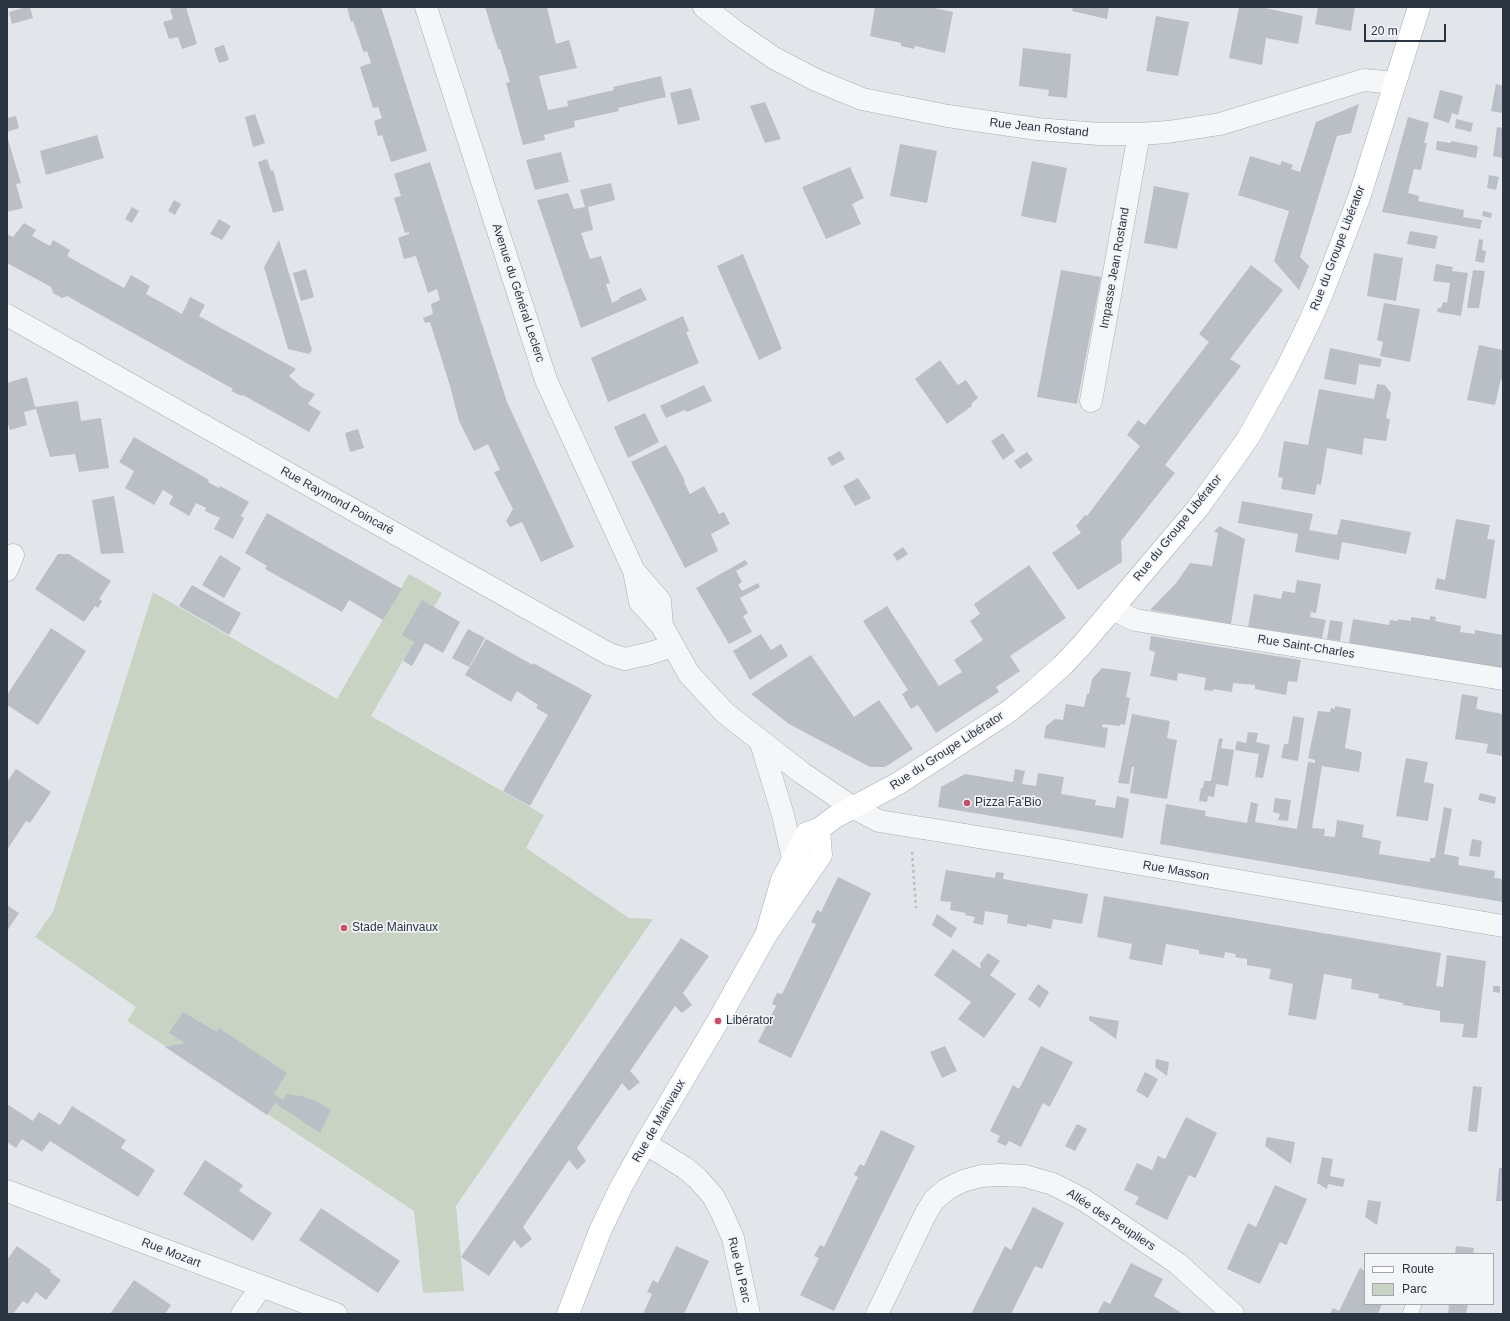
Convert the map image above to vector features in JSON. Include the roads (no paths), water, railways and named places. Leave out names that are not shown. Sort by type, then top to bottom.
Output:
[{"type":"street","name":"Avenue du Général Leclerc","points":[[426,7],[546,380],[634,570],[640,602],[662,626],[689,674],[725,713],[761,743],[852,807]]},
{"type":"street","name":"Rue Jean Rostand","points":[[704,7],[736,32],[774,58],[816,80],[862,99],[948,116],[1037,129],[1099,134],[1168,132],[1220,124],[1364,80],[1395,83]]},
{"type":"street","name":"Rue du Groupe Libérator","points":[[852,807],[899,783],[1008,712],[1062,666],[1082,645],[1197,509],[1248,438],[1285,372],[1309,323],[1359,198],[1419,7]]},
{"type":"street","name":"Impasse Jean Rostand","points":[[1091,401],[1139,134]]},
{"type":"street","name":"Rue Raymond Poincaré","points":[[7,315],[609,654],[625,659],[672,646]]},
{"type":"street","name":"Rue Saint-Charles","points":[[1112,609],[1135,620],[1503,679]]},
{"type":"street","points":[[761,743],[783,815],[793,860]]},
{"type":"street","name":"Rue Masson","points":[[852,807],[878,821],[1503,926]]},
{"type":"street","name":"Rue de Mainvaux","points":[[766,935],[782,880],[807,833],[819,829],[852,807]]},
{"type":"street","name":"Rue de Mainvaux","points":[[568,1314],[600,1231],[645,1144],[718,1021],[766,935],[821,855],[819,829]]},
{"type":"street","name":"Rue du Parc","points":[[645,1144],[661,1152],[685,1168],[697,1178],[713,1196],[733,1238],[749,1314]]},
{"type":"street","name":"Allée des Peupliers","points":[[877,1314],[934,1200],[947,1189],[963,1181],[981,1176],[1001,1175],[1024,1176],[1053,1184],[1084,1200],[1177,1263],[1233,1314]]},
{"type":"street","name":"Rue Mozart","points":[[7,1191],[336,1314]]},
{"type":"street","points":[[242,1314],[261,1287]]},
{"type":"place","name":"Pizza Fa'Bio","points":[[967,803]]},
{"type":"place","name":"Stade Mainvaux","points":[[344,928]]},
{"type":"place","name":"Libérator","points":[[718,1021]]}]
